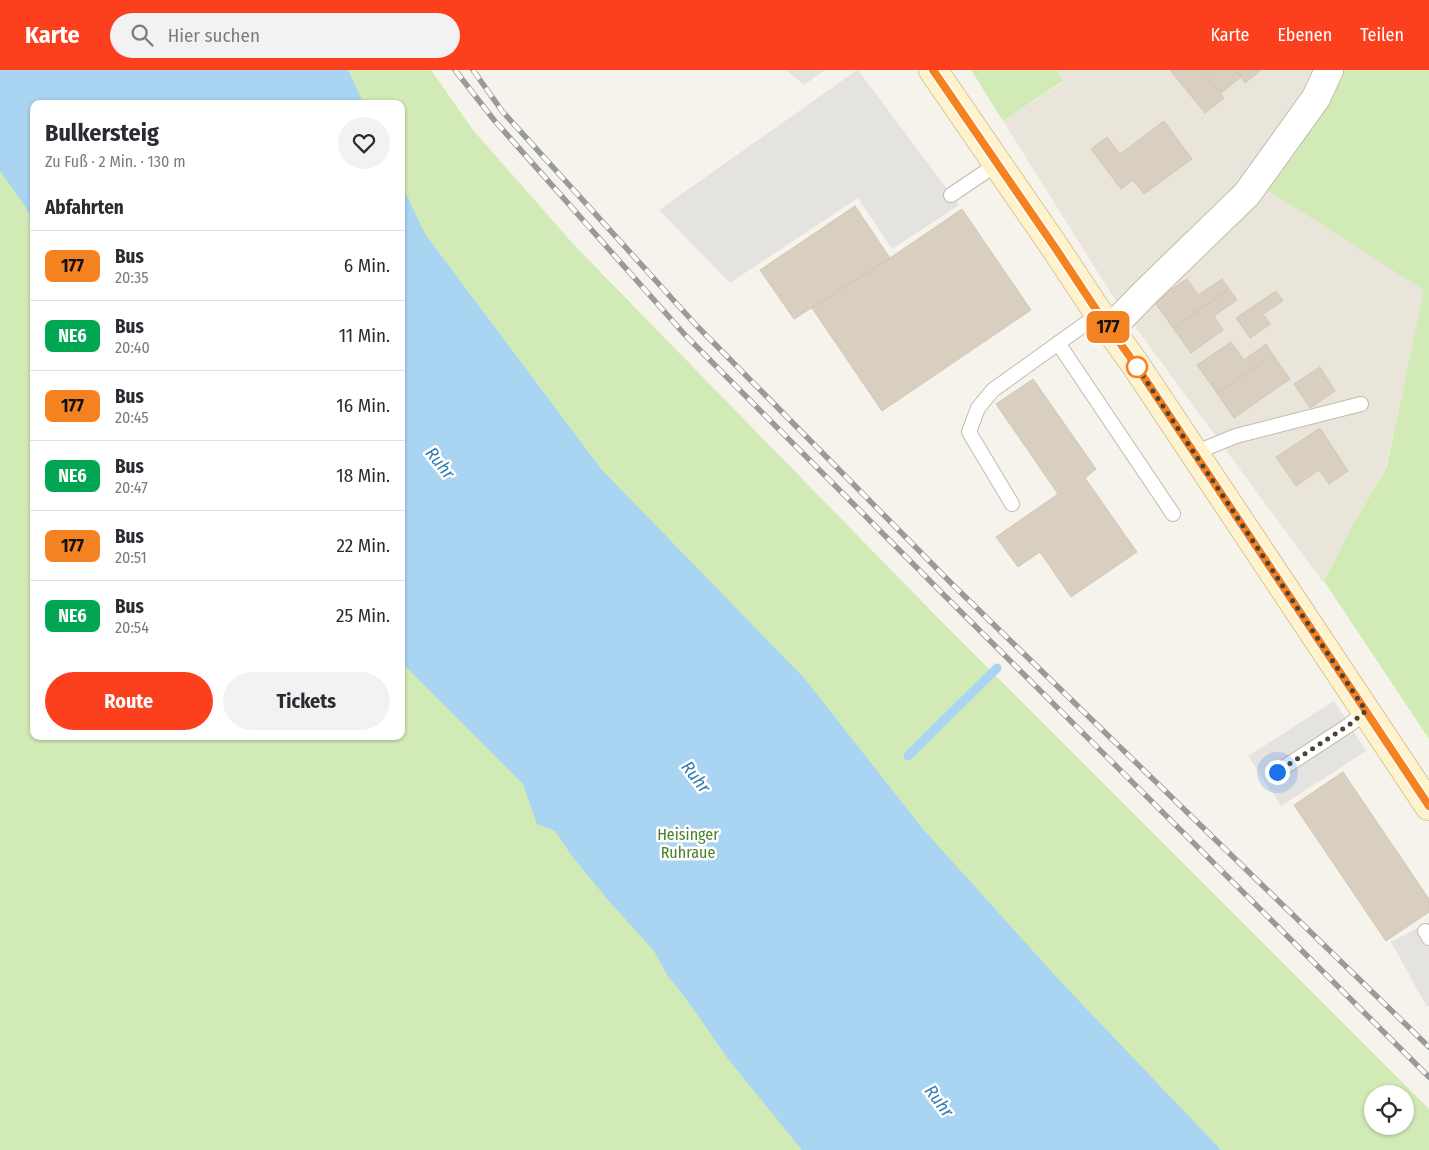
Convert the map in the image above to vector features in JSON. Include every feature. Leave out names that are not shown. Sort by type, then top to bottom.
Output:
[{"type":"main road","points":[[933,70],[1135,364],[1429,806]]},
{"type":"street","points":[[1105,322],[1146,292],[1247,194],[1316,98],[1329,70]]},
{"type":"lane","points":[[951,195],[997,164]]},
{"type":"lane","points":[[1012,504],[970,432],[978,408],[993,390],[1058,343],[1105,322]]},
{"type":"lane","points":[[1058,343],[1173,514]]},
{"type":"lane","points":[[1194,453],[1236,436],[1361,404]]},
{"type":"lane","points":[[1277,772],[1349,725],[1366,711]]},
{"type":"shaded area","points":[[786,70],[825,70],[804,85]]},
{"type":"shaded area","points":[[857,70],[959,205],[892,249],[858,198],[730,283],[659,210]]},
{"type":"shaded area","points":[[1057,70],[1321,70],[1425,289],[1385,470],[1354,522],[1323,582],[1114,298],[1003,121],[1063,82]]},
{"type":"shaded area","points":[[1334,701],[1366,751],[1281,806],[1248,756]]},
{"type":"shaded area","points":[[1429,922],[1429,1006],[1427,1007],[1391,942]]},
{"type":"green space","name":"Heisinger Ruhraue","points":[[0,70],[431,70],[473,130],[574,245],[938,618],[1405,1085],[1364,1085],[1364,1135],[1414,1135],[1414,1094],[1429,1109],[1429,1150],[0,1150]]},
{"type":"green space","points":[[971,70],[1057,70],[1063,81],[1003,121]]},
{"type":"green space","points":[[1338,70],[1429,70],[1429,739],[1324,581],[1353,524],[1386,469],[1424,290],[1266,189]]},
{"type":"water","points":[[0,70],[348,70],[362,100],[30,100],[30,215],[0,171]]},
{"type":"water","name":"Ruhr","points":[[405,192],[425,234],[601,469],[805,679],[922,828],[1060,981],[1221,1150],[802,1150],[729,1060],[667,975],[654,951],[608,900],[572,856],[555,831],[537,824],[523,784],[405,666]]},
{"type":"building","points":[[1170,70],[1202,70],[1224,98],[1205,113]]},
{"type":"building","points":[[1202,70],[1235,70],[1241,77],[1221,93]]},
{"type":"building","points":[[1235,70],[1261,70],[1245,83]]},
{"type":"building","points":[[1164,121],[1192,159],[1144,194],[1133,180],[1121,189],[1091,149],[1107,137],[1120,154]]},
{"type":"building","points":[[855,206],[890,258],[794,319],[760,270]]},
{"type":"building","points":[[962,209],[1031,310],[882,411],[812,308]]},
{"type":"building","points":[[1187,279],[1198,295],[1222,279],[1229,289],[1173,328],[1154,301]]},
{"type":"building","points":[[1229,289],[1237,300],[1214,316],[1223,330],[1191,353],[1173,328]]},
{"type":"building","points":[[1276,291],[1283,301],[1263,314],[1270,324],[1250,338],[1236,318]]},
{"type":"building","points":[[1231,342],[1244,360],[1266,344],[1273,355],[1217,393],[1197,365]]},
{"type":"building","points":[[1273,355],[1290,379],[1234,418],[1217,393]]},
{"type":"building","points":[[1320,367],[1335,391],[1310,408],[1294,384]]},
{"type":"building","points":[[1033,379],[1096,469],[1085,478],[1137,552],[1071,597],[1040,552],[1018,567],[996,537],[1058,494],[996,404]]},
{"type":"building","points":[[1320,428],[1348,471],[1329,484],[1319,470],[1296,486],[1276,457]]},
{"type":"building","points":[[1343,772],[1429,899],[1429,912],[1386,941],[1294,805]]},
{"type":"waterway","points":[[908,756],[997,668]]},
{"type":"railway","points":[[455,70],[494,120],[686,336],[1429,1077]]},
{"type":"railway","points":[[473,70],[502,111],[696,325],[953,585],[1429,1047]]},
{"type":"bus line","name":"177","points":[[933,70],[1135,364],[1429,806]]},
{"type":"route","points":[[1137,367],[1135,364],[1366,711],[1349,725],[1277,772]]}]
